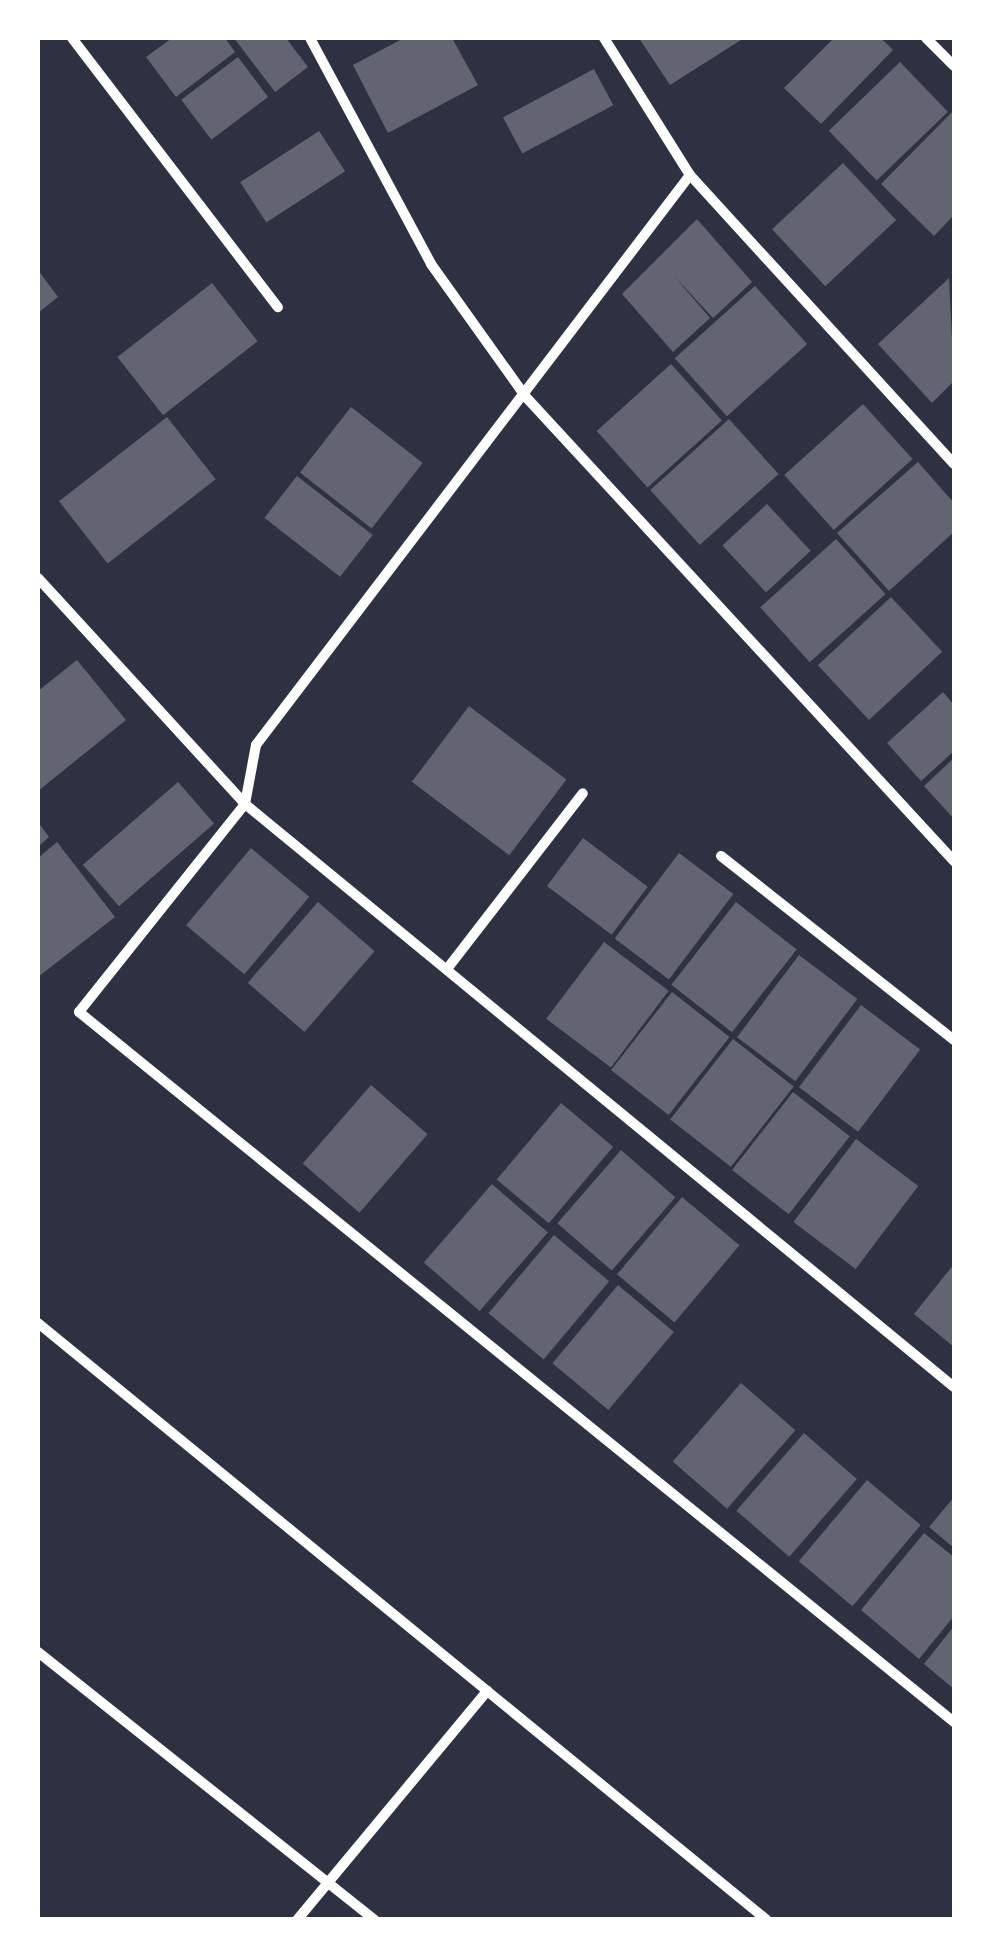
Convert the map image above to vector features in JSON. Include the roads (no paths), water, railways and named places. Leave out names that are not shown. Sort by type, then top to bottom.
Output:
[{"type":"street","points":[[72,38],[278,307]]},
{"type":"street","points":[[310,38],[431,264],[525,396],[954,861]]},
{"type":"street","points":[[604,38],[690,175],[954,464]]},
{"type":"street","points":[[926,38],[954,66]]},
{"type":"street","points":[[690,175],[256,745],[245,804],[80,1012],[954,1722]]},
{"type":"street","points":[[38,578],[245,804],[954,1386]]},
{"type":"street","points":[[447,969],[584,793]]},
{"type":"street","points":[[722,856],[954,1040]]},
{"type":"street","points":[[38,1323],[767,1920]]},
{"type":"street","points":[[38,1652],[375,1920]]},
{"type":"street","points":[[297,1920],[486,1692]]}]
